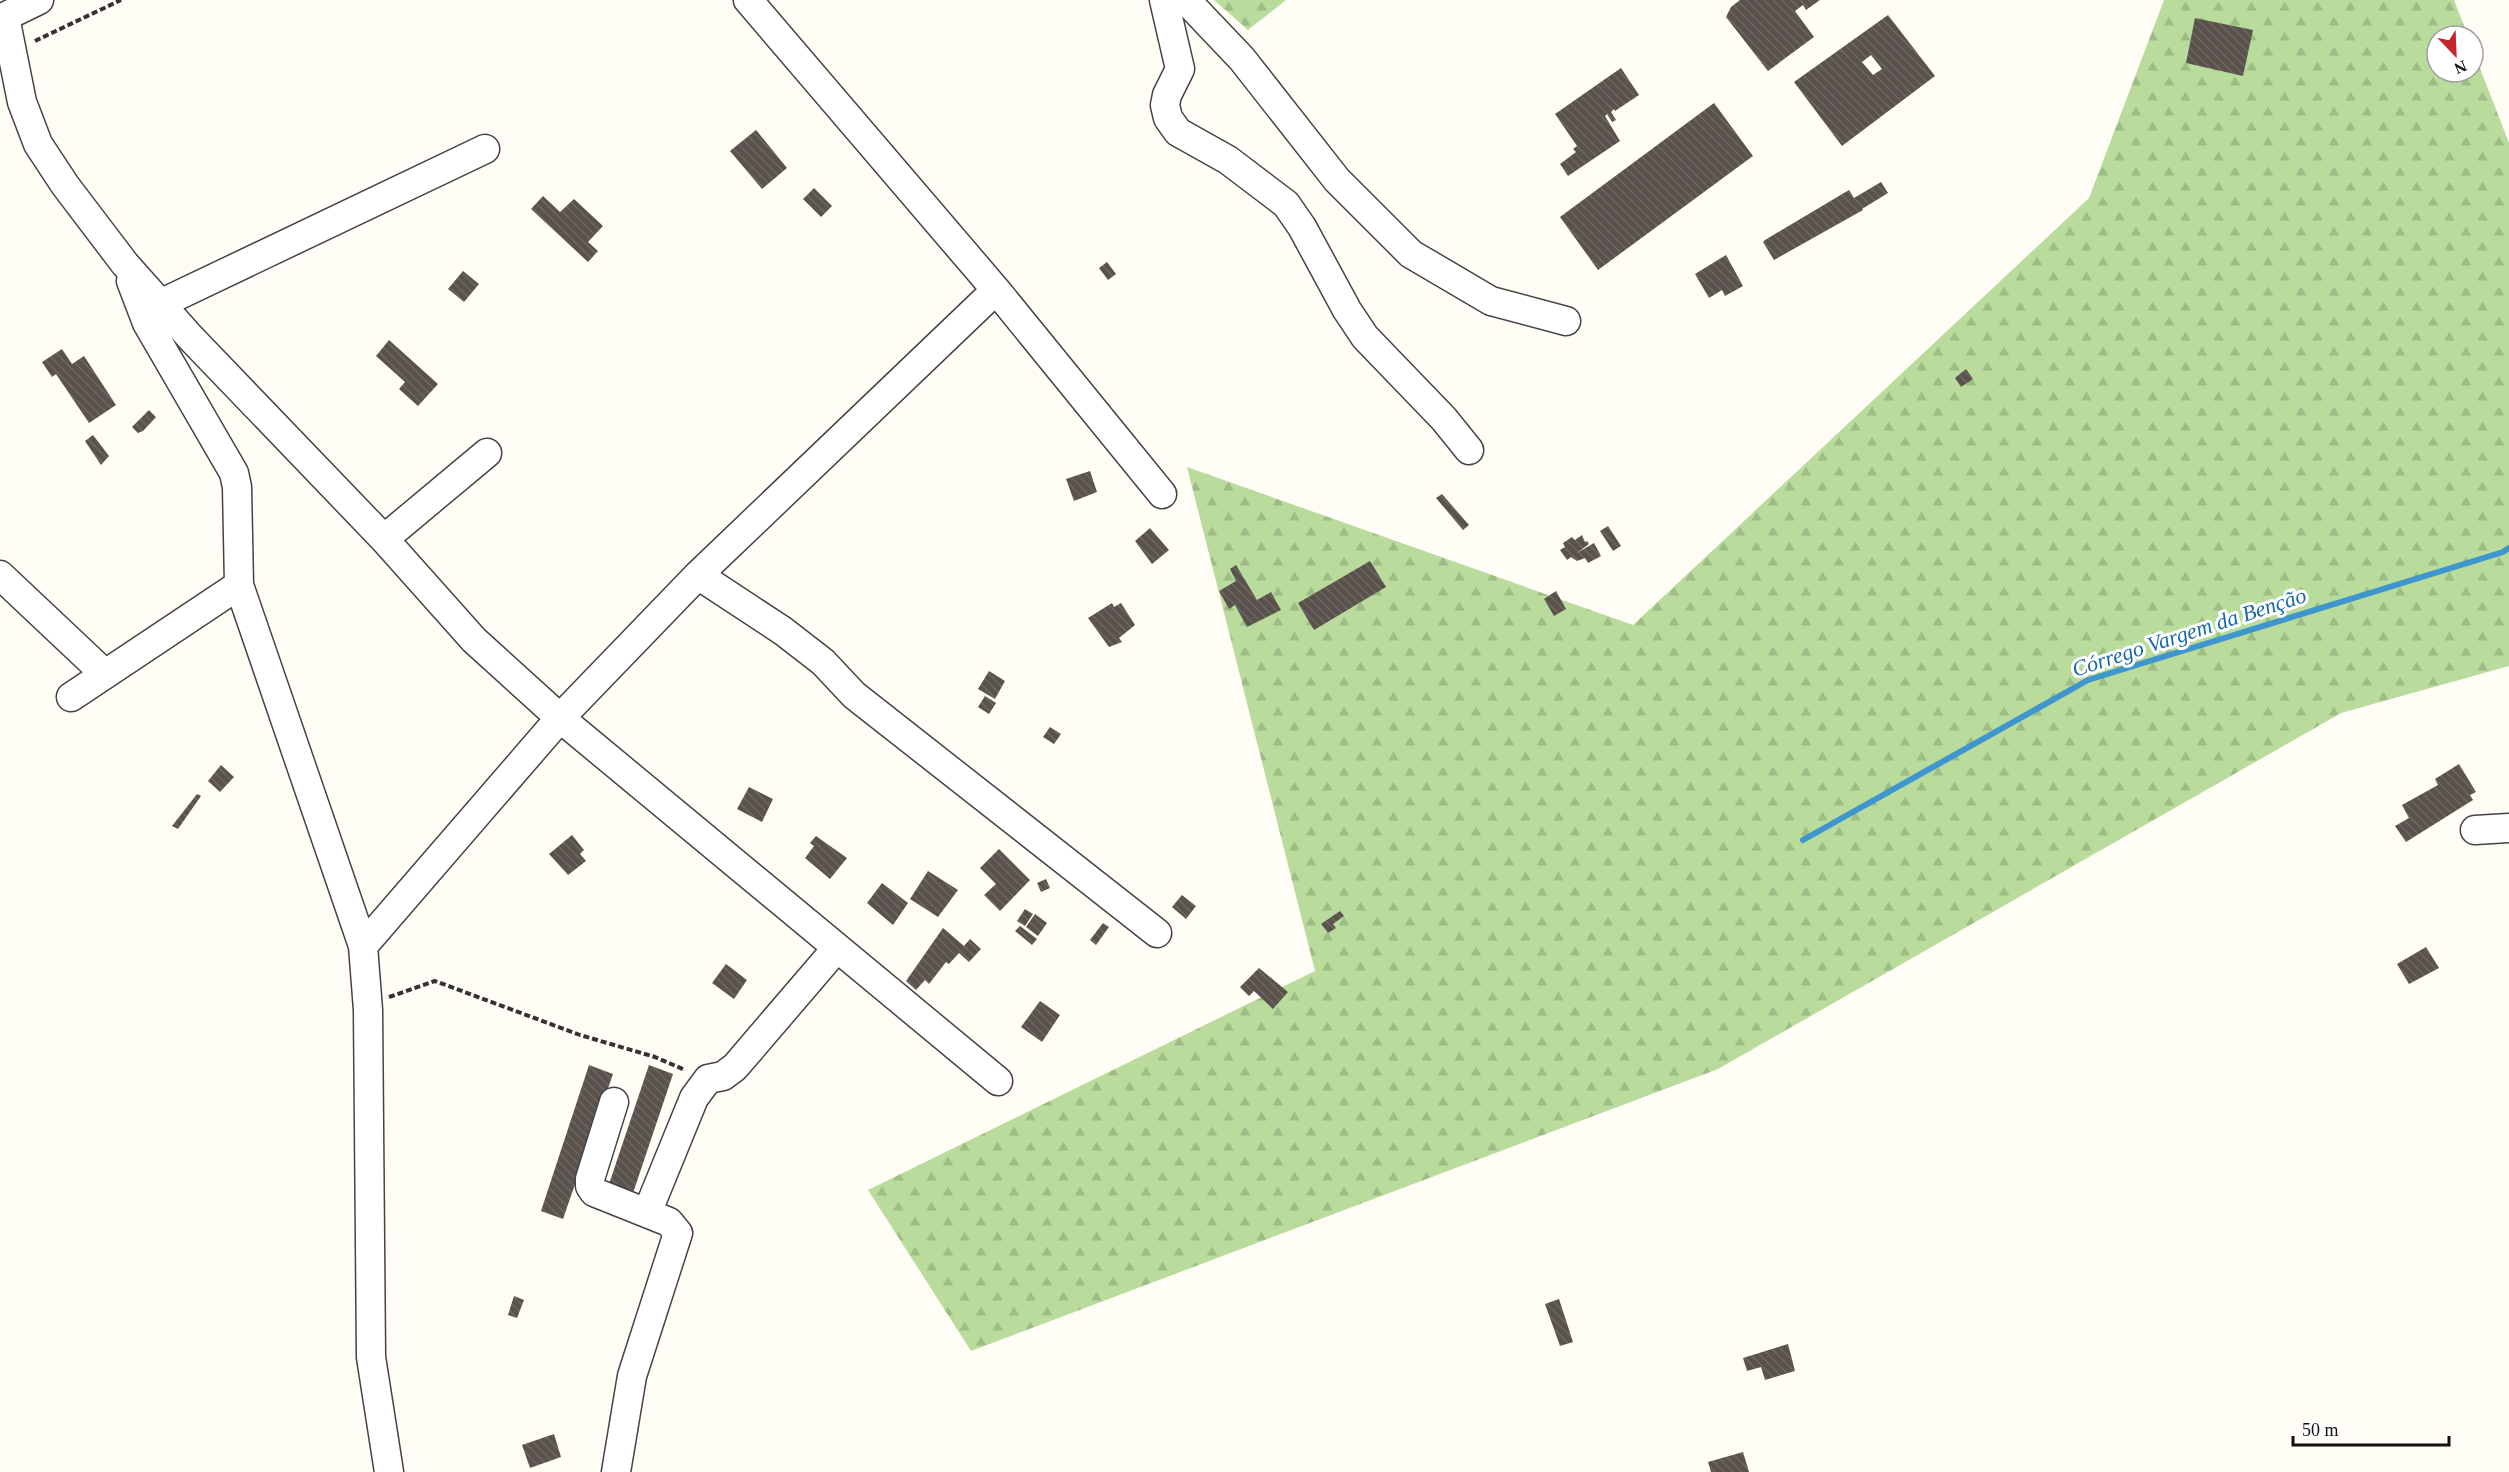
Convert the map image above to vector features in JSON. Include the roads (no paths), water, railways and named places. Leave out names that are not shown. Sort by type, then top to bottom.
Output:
[{"type":"street","points":[[39,0],[3,18],[22,102],[38,144],[64,185],[125,264],[384,539],[474,640],[560,718],[998,1082]]},
{"type":"street","points":[[748,0],[996,290],[1162,495]]},
{"type":"street","points":[[1164,0],[1180,69],[1167,96],[1165,105],[1168,118],[1178,132],[1228,160],[1286,204],[1302,227],[1347,310],[1365,337],[1444,419],[1469,450]]},
{"type":"street","points":[[1186,0],[1242,59],[1337,180],[1411,254],[1491,301],[1566,321]]},
{"type":"street","points":[[160,303],[485,149]]},
{"type":"street","points":[[125,264],[147,323],[234,473],[237,488],[239,585],[363,946],[368,1010],[371,1357],[389,1472]]},
{"type":"street","points":[[363,946],[560,718],[698,575],[996,290]]},
{"type":"street","points":[[384,539],[487,453]]},
{"type":"street","points":[[0,575],[105,674]]},
{"type":"street","points":[[698,575],[783,631],[823,662],[854,695],[1157,933]]},
{"type":"street","points":[[70,697],[239,585]]},
{"type":"street","points":[[2475,830],[2509,828]]},
{"type":"street","points":[[647,1213],[694,1098],[708,1079],[723,1076],[735,1067],[836,949]]},
{"type":"street","points":[[614,1102],[590,1179],[590,1186],[594,1192],[669,1222],[678,1233],[632,1376],[616,1472]]},
{"type":"waterway","name":"Córrego Vargem da Benção","points":[[1803,840],[2088,680],[2503,552],[2509,548]]}]
